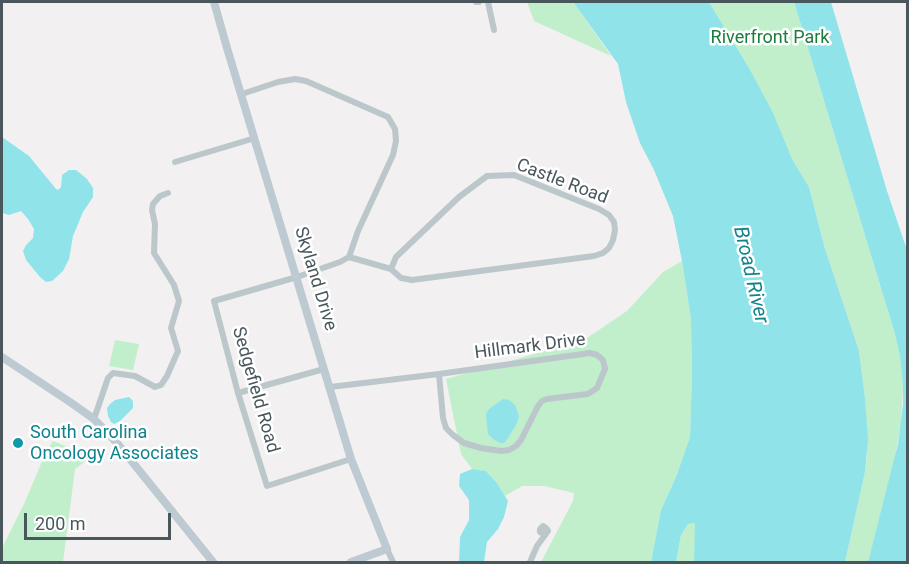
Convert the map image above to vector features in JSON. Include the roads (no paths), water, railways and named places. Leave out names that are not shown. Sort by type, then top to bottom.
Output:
[{"type":"street","name":"Skyland Drive","points":[[214,2],[351,459],[393,562]]},
{"type":"street","points":[[488,2],[494,30]]},
{"type":"street","points":[[242,94],[278,82],[296,79],[306,81],[388,117],[394,129],[396,141],[393,155],[358,231],[349,257],[297,277]]},
{"type":"street","points":[[175,162],[255,138]]},
{"type":"street","name":"Castle Road","points":[[349,257],[392,269],[401,278],[412,280],[594,256],[609,248],[615,230],[614,222],[609,215],[598,209],[514,175],[487,176],[459,197],[396,257],[392,269]]},
{"type":"street","points":[[94,419],[108,378],[113,373],[135,376],[155,387],[161,385],[178,351],[171,328],[179,301],[174,285],[154,253],[153,204],[160,196],[168,193]]},
{"type":"street","name":"Sedgefield Road","points":[[297,277],[214,301],[238,393],[267,486],[351,459]]},
{"type":"street","name":"Hillmark Drive","points":[[330,387],[590,353],[603,360],[605,369],[597,388],[588,394],[542,401],[516,447],[501,451],[464,443],[446,428],[439,374]]},
{"type":"street","points":[[2,357],[94,419],[117,443],[213,562]]},
{"type":"street","points":[[238,393],[324,369]]},
{"type":"street","points":[[530,562],[544,534]]},
{"type":"street","points":[[351,562],[387,549]]},
{"type":"water","name":"Broad River","points":[[573,2],[709,2],[749,68],[773,113],[792,159],[809,187],[825,249],[859,351],[865,398],[868,440],[865,472],[845,562],[694,562],[695,523],[688,524],[681,535],[676,562],[651,562],[661,510],[690,437],[691,319],[673,216],[640,143],[626,102],[618,64]]},
{"type":"water","points":[[794,2],[831,2],[887,191],[907,250],[907,562],[868,562],[898,444],[903,404],[900,356]]},
{"type":"water","points":[[2,137],[29,156],[56,189],[61,187],[62,175],[69,170],[76,170],[87,179],[93,188],[93,197],[83,212],[73,236],[69,259],[63,271],[52,281],[46,282],[26,260],[23,251],[33,238],[34,229],[28,219],[21,211],[9,215],[2,213]]},
{"type":"water","points":[[129,397],[133,401],[133,408],[114,424],[108,416],[107,408],[115,400]]},
{"type":"water","points":[[503,399],[515,405],[519,416],[508,438],[504,443],[500,443],[488,434],[486,414]]},
{"type":"water","points":[[472,469],[486,471],[508,501],[498,529],[487,542],[484,562],[459,562],[460,537],[469,520],[469,500],[459,486],[460,474]]},
{"type":"place","name":"South Carolina Oncology Associates","points":[[18,443]]},
{"type":"park label","name":"Riverfront Park","points":[[770,38]]}]
